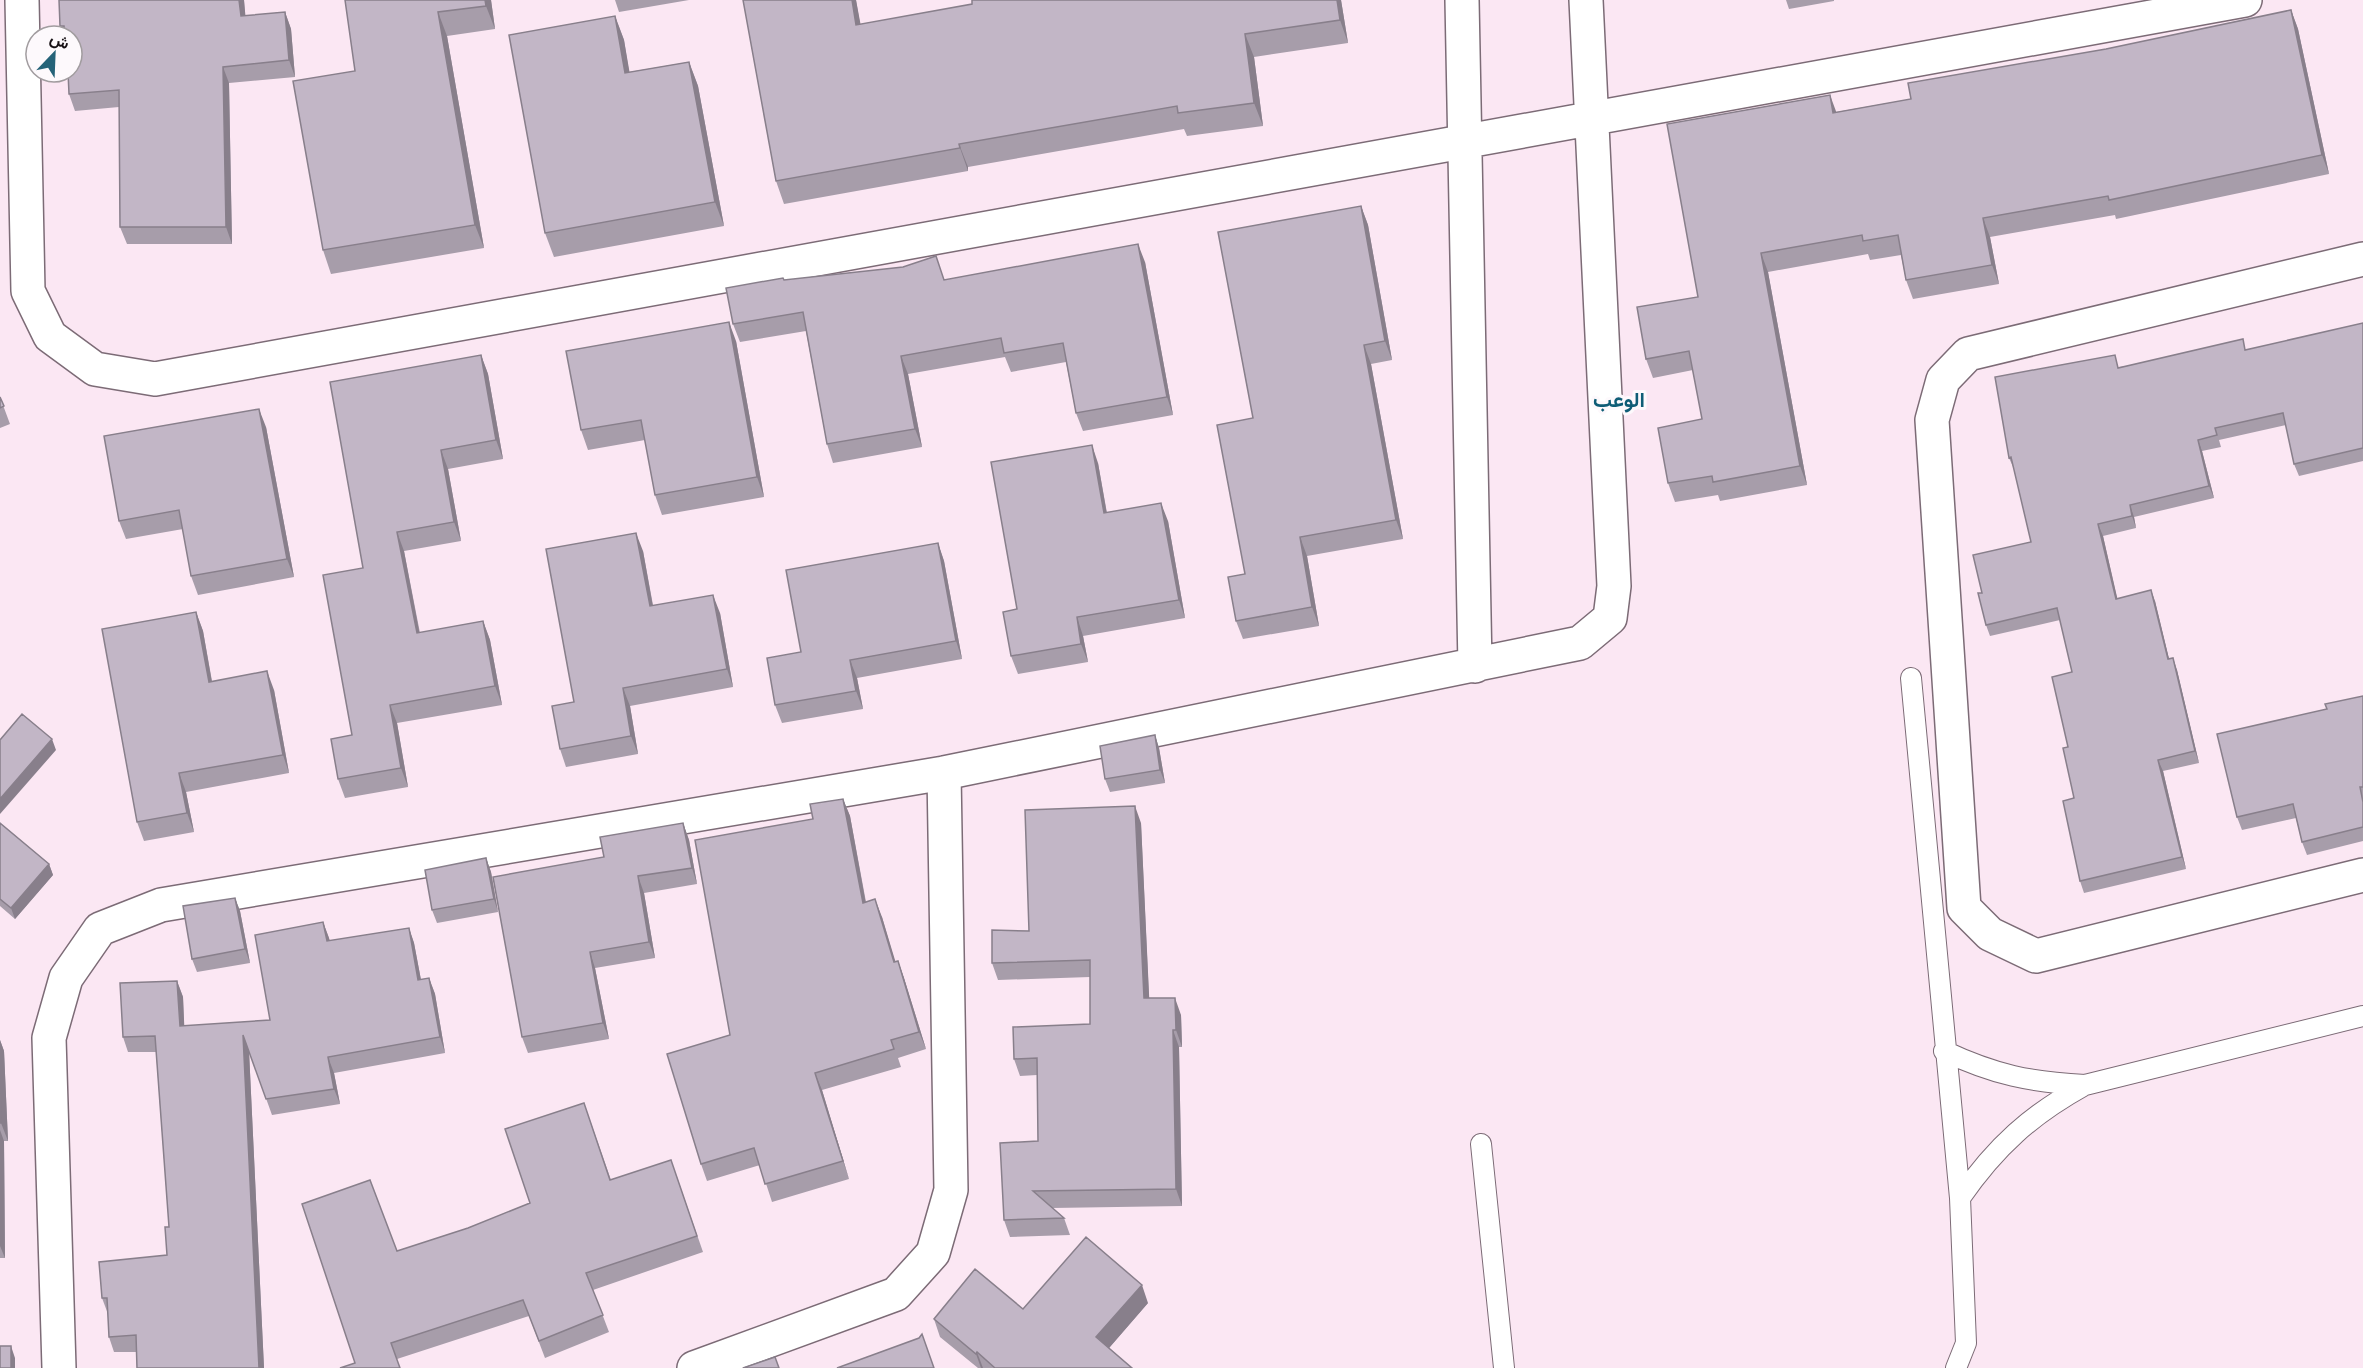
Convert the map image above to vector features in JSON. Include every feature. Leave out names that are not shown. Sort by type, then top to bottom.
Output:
[{"type":"street","points":[[22,0],[28,291],[50,336],[95,369],[155,379],[2245,0]]},
{"type":"street","points":[[1462,0],[1475,666]]},
{"type":"street","points":[[58,1368],[49,1038],[66,978],[100,929],[161,904],[944,773],[1475,666],[1580,643],[1610,618],[1614,586],[1586,0]]},
{"type":"street","points":[[2363,259],[1968,354],[1943,381],[1932,420],[1964,908],[1990,934],[2037,956],[2363,875]]},
{"type":"street","points":[[694,1368],[896,1294],[933,1253],[951,1190],[944,773]]},
{"type":"lane","points":[[1911,678],[1944,1051],[1960,1198],[1966,1343],[1956,1368]]},
{"type":"lane","points":[[1960,1198],[1979,1170],[2027,1121],[2085,1085],[2363,1016]]},
{"type":"lane","points":[[1944,1051],[1972,1065],[2002,1075],[2029,1081],[2085,1085]]},
{"type":"lane","points":[[1481,1144],[1504,1368]]},
{"type":"building","points":[[59,0],[239,0],[241,16],[285,12],[289,60],[223,67],[226,227],[120,227],[119,90],[69,94],[69,84],[84,84],[84,24],[60,24]]},
{"type":"building","points":[[345,0],[485,0],[486,6],[438,12],[475,225],[323,250],[293,81],[355,71]]},
{"type":"building","points":[[743,0],[852,0],[856,25],[972,4],[972,0],[1337,0],[1340,20],[1245,34],[1254,103],[1178,113],[1177,106],[959,144],[960,148],[776,181]]},
{"type":"building","points":[[2291,10],[2322,155],[2109,200],[2108,196],[1983,218],[1992,265],[1906,280],[1898,235],[1863,241],[1862,235],[1761,253],[1800,466],[1713,482],[1712,476],[1668,483],[1658,428],[1702,419],[1689,351],[1646,359],[1637,307],[1698,297],[1667,124],[1830,95],[1833,113],[1911,99],[1908,83],[2106,49]]},
{"type":"building","points":[[615,16],[625,73],[689,62],[715,202],[545,233],[509,35]]},
{"type":"building","points":[[1361,206],[1385,341],[1364,345],[1396,520],[1300,537],[1312,607],[1236,621],[1228,577],[1245,574],[1217,425],[1253,418],[1218,232]]},
{"type":"building","points":[[1138,244],[1167,397],[1076,413],[1063,343],[1004,353],[1001,338],[901,356],[915,429],[827,444],[803,312],[733,324],[726,288],[783,278],[784,280],[903,267],[936,256],[944,280]]},
{"type":"building","points":[[729,322],[757,477],[655,495],[641,420],[581,430],[566,351]]},
{"type":"building","points":[[2363,323],[2363,448],[2294,464],[2283,413],[2215,428],[2217,435],[2198,440],[2209,486],[2130,505],[2132,516],[2098,524],[2116,599],[2151,590],[2168,659],[2173,658],[2195,751],[2158,760],[2182,857],[2080,881],[2063,801],[2074,798],[2063,748],[2068,747],[2052,677],[2072,672],[2057,608],[1986,625],[1978,593],[1982,593],[1973,555],[2031,542],[2011,457],[2009,458],[1995,377],[2115,355],[2118,368],[2243,339],[2245,350]]},
{"type":"building","points":[[481,355],[496,440],[441,450],[454,522],[397,532],[417,633],[483,621],[495,686],[390,705],[401,768],[338,779],[331,739],[352,735],[323,575],[363,568],[330,382]]},
{"type":"building","points":[[259,409],[287,559],[191,576],[179,510],[119,521],[104,436]]},
{"type":"building","points":[[1092,445],[1104,513],[1161,503],[1179,600],[1077,617],[1081,644],[1011,656],[1003,612],[1017,609],[991,462]]},
{"type":"building","points":[[636,533],[650,606],[713,595],[727,669],[623,688],[631,736],[560,749],[552,706],[574,702],[546,549]]},
{"type":"building","points":[[938,543],[956,641],[850,660],[856,691],[775,705],[767,658],[801,652],[786,570]]},
{"type":"building","points":[[196,612],[209,682],[267,671],[283,755],[179,773],[187,813],[137,822],[102,629]]},
{"type":"building","points":[[2363,696],[2363,787],[2360,787],[2363,802],[2363,827],[2302,842],[2293,804],[2237,817],[2217,734],[2327,709],[2325,704]]},
{"type":"building","points":[[22,714],[52,739],[0,799],[0,740]]},
{"type":"building","points":[[1155,735],[1160,770],[1105,779],[1100,746]]},
{"type":"building","points":[[843,799],[863,903],[875,899],[894,962],[898,961],[919,1032],[891,1040],[894,1049],[815,1073],[843,1161],[765,1184],[754,1148],[701,1164],[667,1054],[730,1035],[695,840],[813,819],[810,804]]},
{"type":"building","points":[[1135,806],[1144,998],[1175,998],[1176,1030],[1173,1030],[1176,1189],[1033,1191],[1064,1218],[1004,1220],[1000,1143],[1038,1141],[1037,1058],[1014,1059],[1013,1027],[1090,1024],[1090,960],[992,963],[992,930],[1029,931],[1025,810]]},
{"type":"building","points":[[0,823],[49,864],[11,908],[0,899]]},
{"type":"building","points":[[683,823],[692,868],[638,876],[649,942],[590,952],[603,1023],[522,1037],[493,877],[604,857],[600,837]]},
{"type":"building","points":[[486,858],[494,899],[432,910],[425,870]]},
{"type":"building","points":[[235,898],[245,949],[192,959],[183,906]]},
{"type":"building","points":[[323,922],[327,941],[409,928],[418,980],[429,978],[440,1037],[328,1057],[334,1089],[266,1099],[243,1035],[259,1368],[137,1368],[136,1335],[109,1337],[107,1298],[102,1298],[99,1262],[167,1255],[165,1227],[169,1227],[155,1036],[123,1037],[120,983],[177,981],[180,1026],[270,1020],[255,935]]},
{"type":"building","points":[[584,1103],[610,1180],[671,1160],[697,1236],[586,1273],[603,1315],[539,1341],[523,1300],[391,1343],[400,1368],[340,1368],[355,1363],[302,1204],[370,1180],[397,1251],[468,1228],[530,1203],[505,1129]]},
{"type":"building","points":[[1086,1237],[1142,1285],[1096,1337],[1132,1368],[995,1368],[934,1319],[975,1269],[1023,1309]]},
{"type":"building","points":[[922,1334],[934,1368],[837,1368],[919,1338]]},
{"type":"building","points":[[0,1346],[11,1346],[11,1368],[0,1368]]},
{"type":"building","points":[[775,1357],[779,1368],[743,1368]]},
{"type":"district","name":"الوعب","points":[[1619,399]]}]
